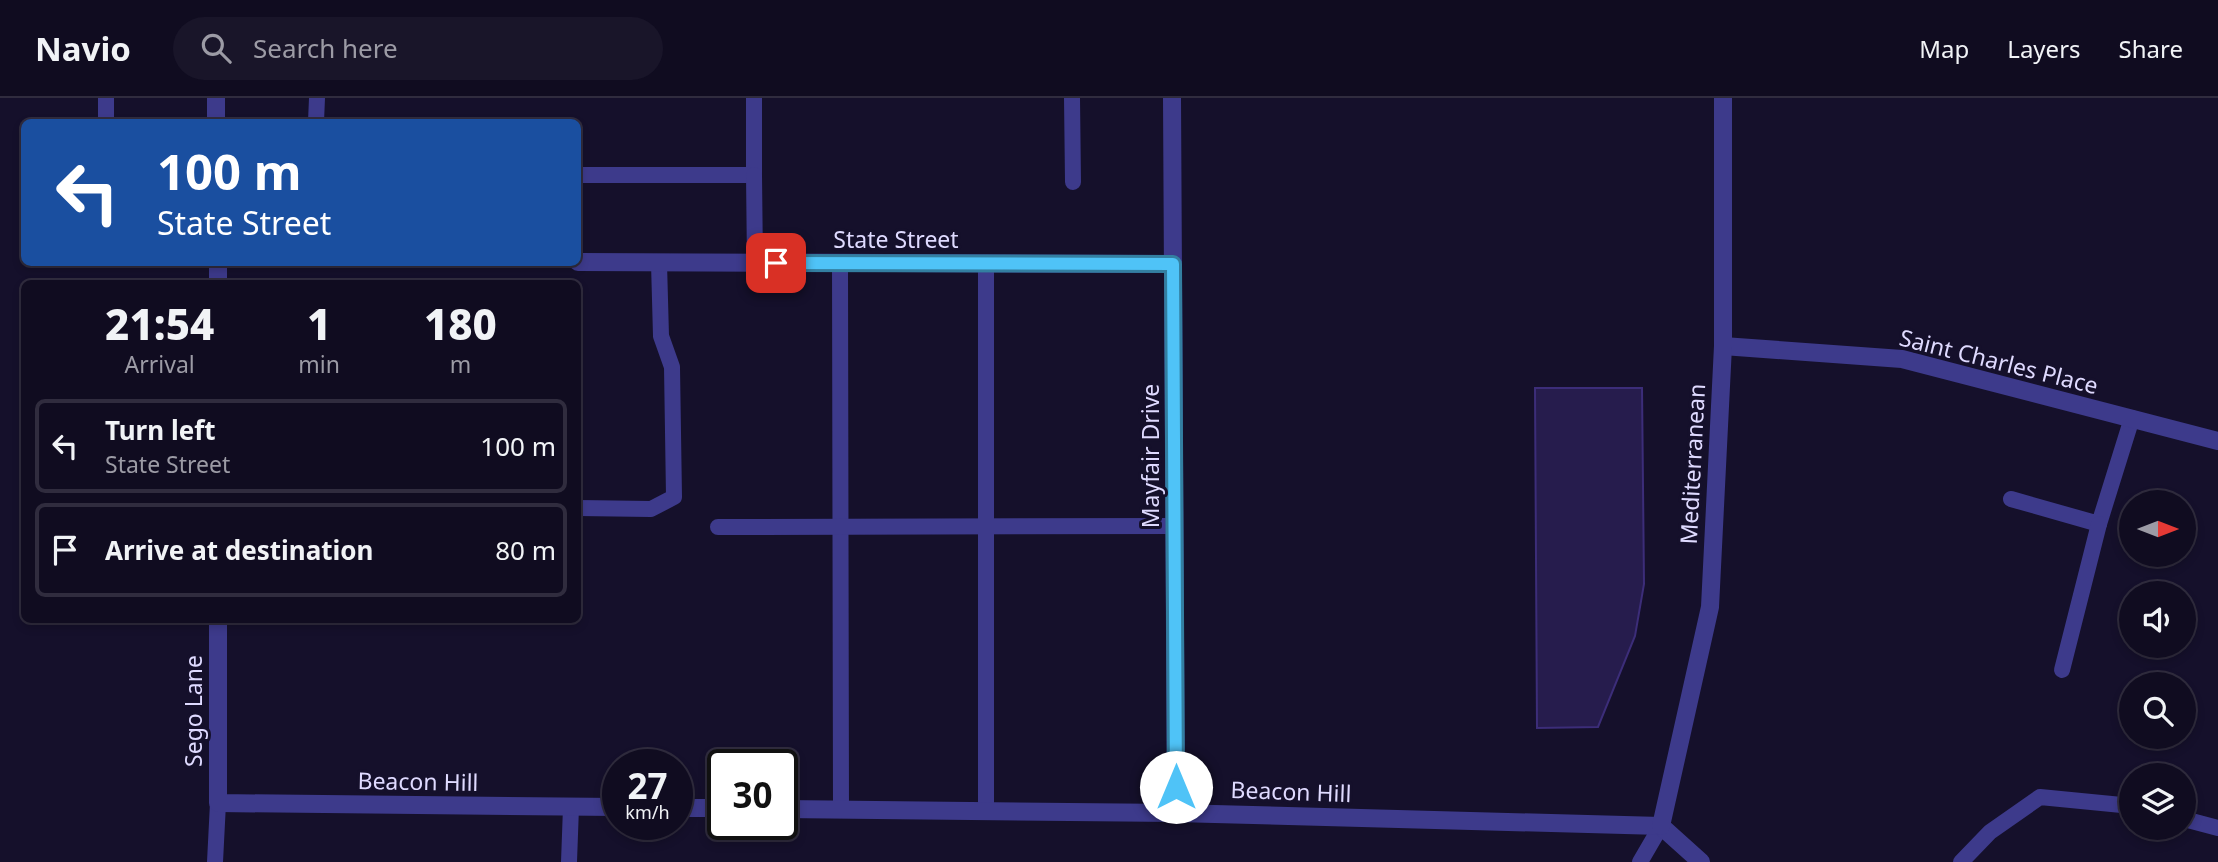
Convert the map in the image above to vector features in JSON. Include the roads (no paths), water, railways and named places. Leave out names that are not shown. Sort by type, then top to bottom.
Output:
[{"type":"street","points":[[216,98],[216,119]]},
{"type":"street","name":"Mayfair Drive","points":[[1172,98],[1176,813]]},
{"type":"street","name":"Mediterranean","points":[[1661,826],[1710,607],[1723,346],[1723,98]]},
{"type":"street","name":"State Street","points":[[581,262],[1173,264]]},
{"type":"street","name":"Saint Charles Place","points":[[1723,346],[1902,359],[2218,441]]},
{"type":"street","name":"Sego Lane","points":[[218,623],[218,803]]},
{"type":"street","name":"Beacon Hill","points":[[218,803],[602,807]]},
{"type":"street","name":"Beacon Hill","points":[[798,809],[1176,813],[1661,826]]},
{"type":"street","points":[[1661,826],[1700,862]]},
{"type":"lane","points":[[106,98],[106,119]]},
{"type":"lane","points":[[316,119],[317,98]]},
{"type":"lane","points":[[754,98],[755,263]]},
{"type":"lane","points":[[1072,98],[1073,183]]},
{"type":"lane","points":[[581,175],[754,175]]},
{"type":"lane","points":[[581,508],[651,509],[674,497],[673,367],[661,336],[659,263]]},
{"type":"lane","points":[[840,263],[841,810]]},
{"type":"lane","points":[[986,264],[986,811]]},
{"type":"lane","points":[[2062,670],[2099,524],[2132,418]]},
{"type":"lane","points":[[2011,499],[2099,524]]},
{"type":"lane","points":[[718,527],[1175,526]]},
{"type":"lane","points":[[1961,862],[1990,832],[2040,797],[2119,805]]},
{"type":"lane","points":[[215,862],[218,803]]},
{"type":"lane","points":[[569,862],[571,807]]},
{"type":"lane","points":[[2196,822],[2218,828]]},
{"type":"lane","points":[[1640,862],[1661,826]]}]
